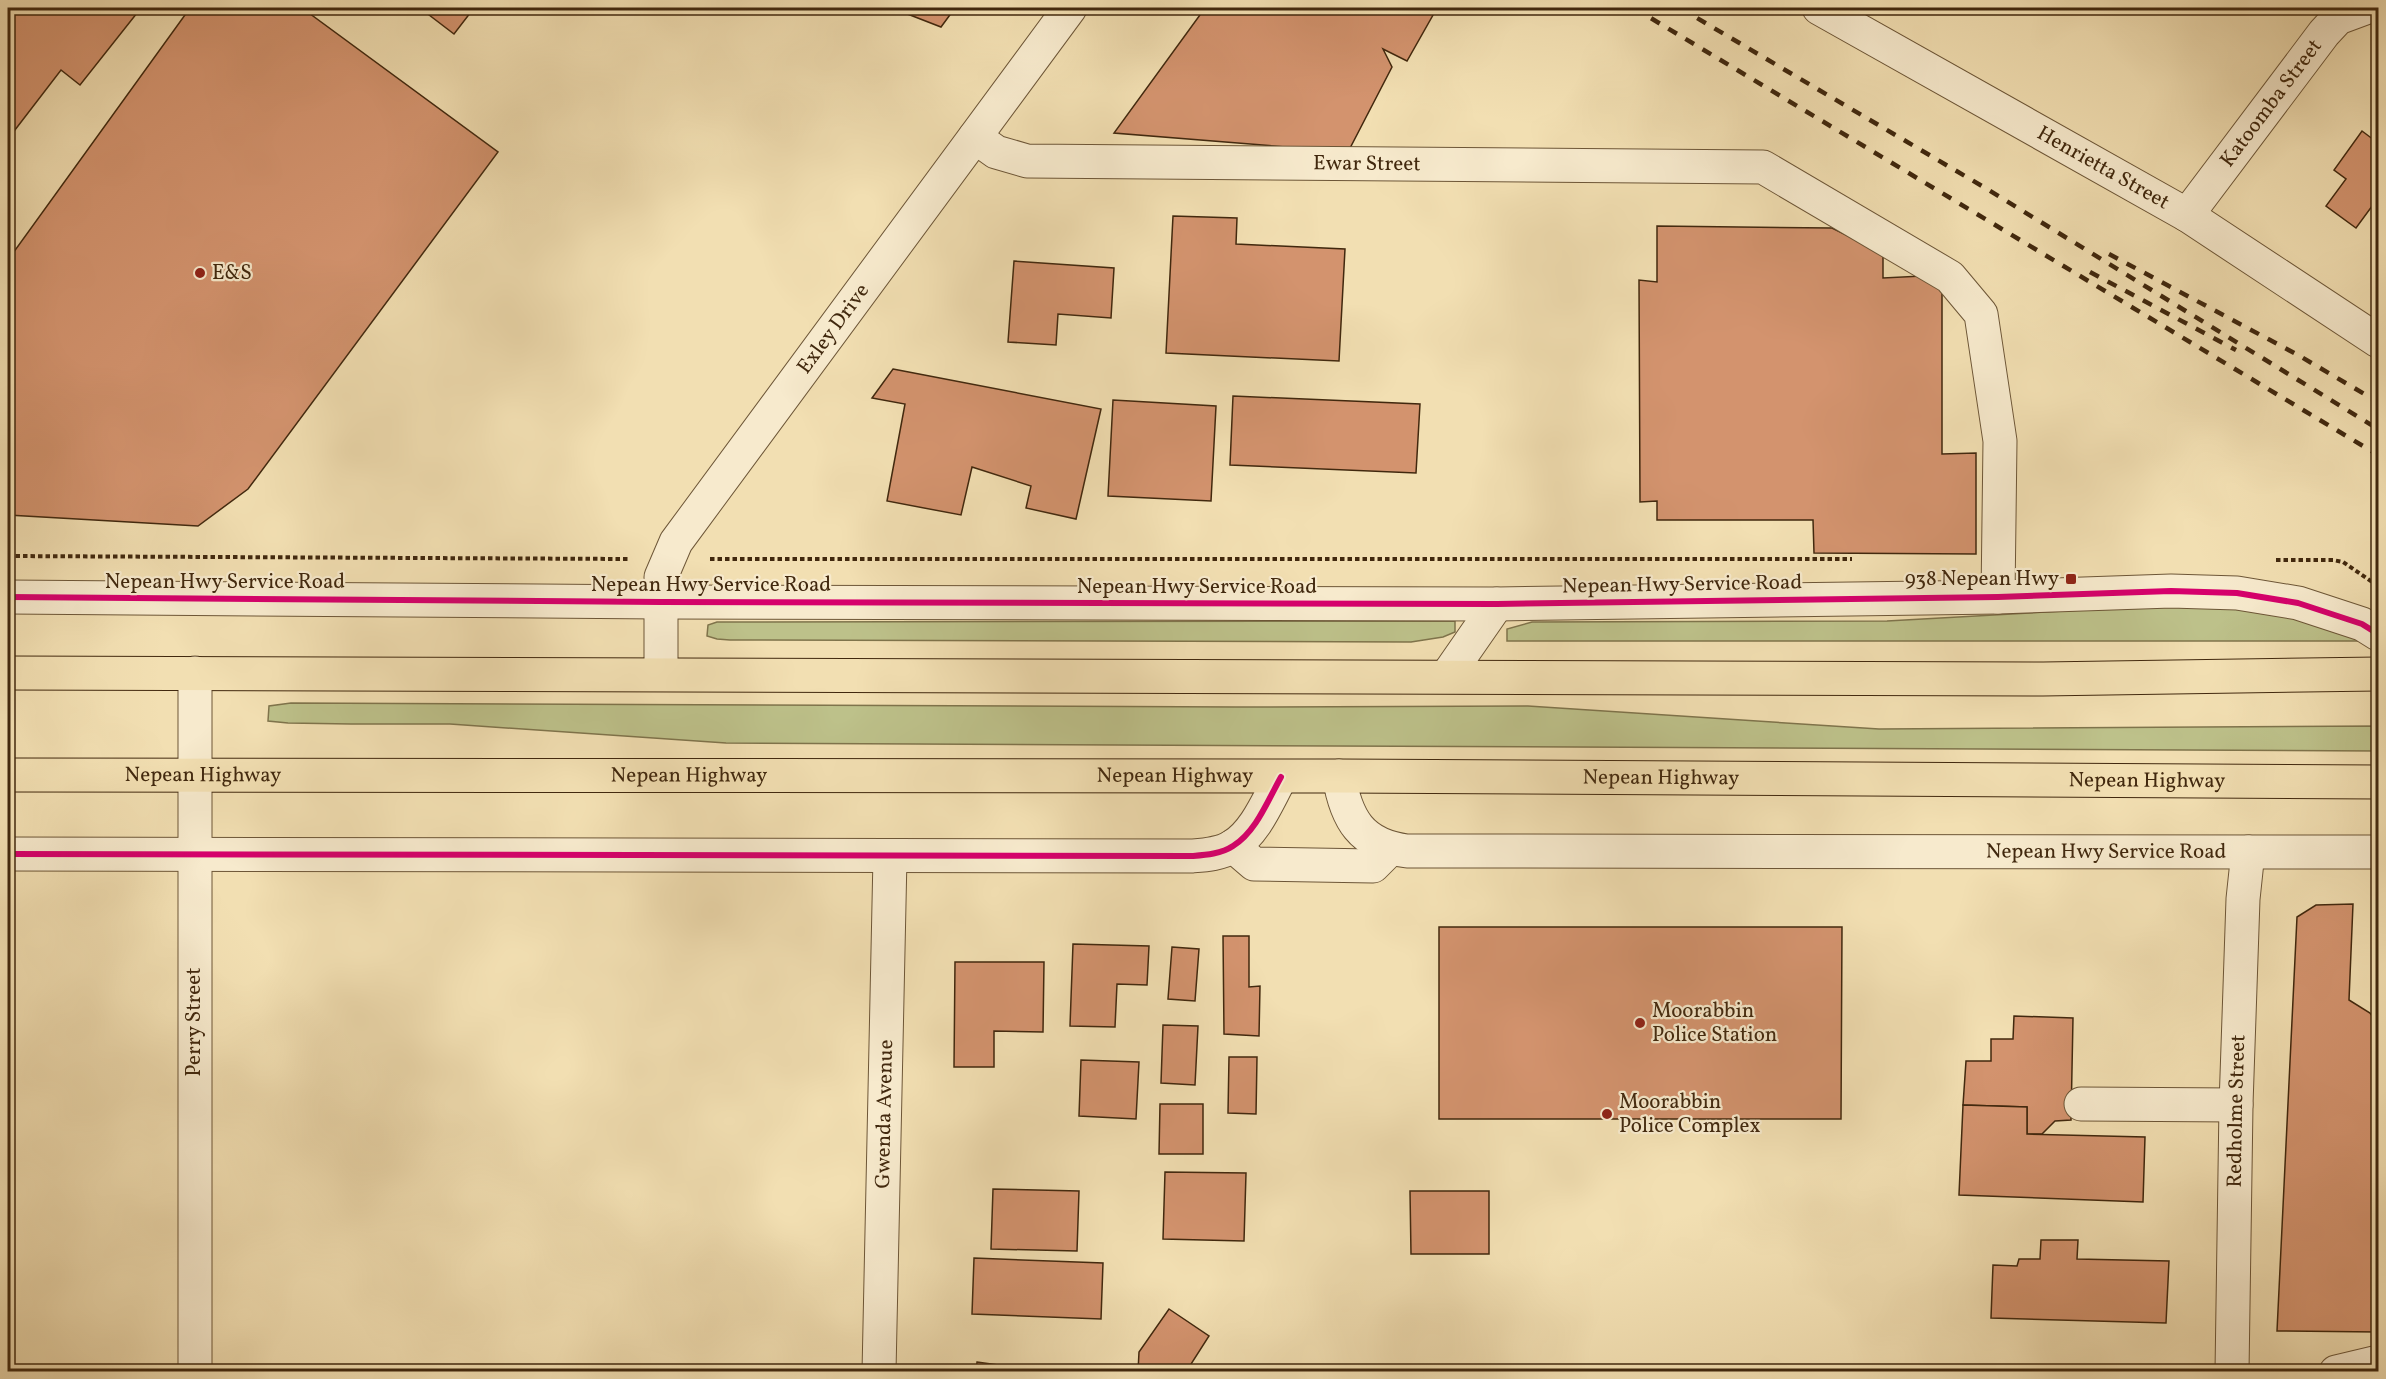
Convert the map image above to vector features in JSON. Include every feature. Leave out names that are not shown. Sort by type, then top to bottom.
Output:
[{"type":"highway","points":[[8,673],[662,673],[2043,679],[2379,674]]},
{"type":"highway","name":"Nepean Highway","points":[[8,775],[1339,776],[2379,782]]},
{"type":"street","name":"Exley Drive","points":[[662,673],[661,577],[676,542],[1070,8]]},
{"type":"street","name":"Henrietta Street","points":[[1819,8],[2187,215],[2379,341]]},
{"type":"street","name":"Katoomba Street","points":[[2187,215],[2324,33],[2338,18],[2365,8]]},
{"type":"street","name":"Ewar Street","points":[[975,137],[996,152],[1027,161],[1763,167],[1950,277],[1982,314],[2000,441],[1998,597]]},
{"type":"street","name":"Nepean Hwy Service Road","points":[[8,597],[660,602],[1497,604],[1998,597],[2171,591],[2237,593],[2298,603],[2362,624],[2379,634]]},
{"type":"street","points":[[1447,676],[1497,604]]},
{"type":"street","name":"Perry Street","points":[[195,673],[195,1371]]},
{"type":"street","name":"Nepean Hwy Service Road","points":[[1339,776],[1343,800],[1351,818],[1363,834],[1390,849],[1438,852],[2379,852]]},
{"type":"street","points":[[8,854],[1192,856],[1215,853],[1233,846],[1252,828],[1281,777]]},
{"type":"street","points":[[1233,846],[1254,864],[1373,866],[1390,849]]},
{"type":"street","name":"Redholme Street","points":[[2232,1371],[2236,1105],[2243,899],[2248,852]]},
{"type":"street","name":"Gwenda Avenue","points":[[879,1371],[890,856]]},
{"type":"street","points":[[2081,1104],[2236,1105]]},
{"type":"street","points":[[2336,1371],[2379,1362]]},
{"type":"path","points":[[8,556],[668,559],[1856,559]]},
{"type":"path","points":[[2274,560],[2343,562],[2379,586]]},
{"type":"green space","points":[[2208,603],[2299,616],[2369,641],[1507,641],[1507,629],[1532,622],[1887,621]]},
{"type":"green space","points":[[1455,621],[1455,632],[1443,637],[1411,642],[730,640],[707,636],[708,625],[717,622]]},
{"type":"green space","points":[[291,703],[1528,706],[1879,729],[2378,726],[2378,751],[726,743],[450,724],[268,721],[269,706]]},
{"type":"building","points":[[8,8],[141,8],[80,85],[61,70],[8,139]]},
{"type":"building","points":[[190,8],[302,8],[498,152],[248,489],[198,526],[8,515],[8,260]]},
{"type":"building","points":[[420,8],[474,8],[454,34]]},
{"type":"building","points":[[892,8],[955,8],[941,27]]},
{"type":"building","points":[[1205,8],[1437,8],[1407,61],[1383,49],[1392,67],[1348,152],[1114,133]]},
{"type":"building","points":[[2362,131],[2378,143],[2378,198],[2356,228],[2326,206],[2346,179],[2334,170]]},
{"type":"building","points":[[1173,216],[1237,218],[1236,244],[1345,249],[1339,361],[1166,353]]},
{"type":"building","points":[[1657,226],[1832,228],[1883,253],[1883,278],[1942,275],[1942,454],[1976,453],[1976,554],[1814,553],[1813,520],[1657,520],[1657,501],[1640,502],[1639,280],[1657,282]]},
{"type":"building","points":[[1014,261],[1114,268],[1111,318],[1058,314],[1056,345],[1008,342]]},
{"type":"building","points":[[893,369],[1101,409],[1076,519],[1026,508],[1031,486],[972,467],[961,515],[887,501],[905,404],[872,398]]},
{"type":"building","points":[[1233,396],[1420,404],[1416,473],[1230,465]]},
{"type":"building","points":[[1113,400],[1216,406],[1211,501],[1108,496]]},
{"type":"building","points":[[2353,904],[2349,1000],[2370,1013],[2378,1024],[2378,1332],[2277,1331],[2297,917],[2316,905]]},
{"type":"building","name":"Moorabbin Police Station","points":[[1439,927],[1842,927],[1841,1119],[1439,1119]]},
{"type":"building","points":[[1223,936],[1249,936],[1249,987],[1260,986],[1259,1036],[1224,1034]]},
{"type":"building","points":[[1073,944],[1149,946],[1147,985],[1117,984],[1115,1027],[1070,1026]]},
{"type":"building","points":[[1172,947],[1199,949],[1195,1001],[1168,999]]},
{"type":"building","points":[[955,962],[1044,962],[1043,1032],[994,1031],[994,1067],[954,1067]]},
{"type":"building","points":[[2014,1016],[2073,1018],[2071,1120],[2055,1121],[2042,1134],[2027,1134],[2027,1107],[1963,1105],[1966,1061],[1991,1061],[1991,1039],[2013,1039]]},
{"type":"building","points":[[1163,1025],[1198,1026],[1195,1085],[1161,1083]]},
{"type":"building","points":[[1229,1057],[1257,1057],[1256,1114],[1228,1113]]},
{"type":"building","points":[[1081,1060],[1139,1062],[1136,1119],[1079,1116]]},
{"type":"building","points":[[1160,1104],[1203,1104],[1203,1154],[1159,1154]]},
{"type":"building","points":[[1963,1105],[2027,1107],[2027,1134],[2145,1137],[2143,1202],[1959,1195]]},
{"type":"building","points":[[1165,1172],[1246,1173],[1244,1241],[1163,1239]]},
{"type":"building","points":[[993,1189],[1079,1191],[1077,1251],[991,1249]]},
{"type":"building","points":[[1410,1191],[1489,1191],[1489,1254],[1411,1254]]},
{"type":"building","points":[[2041,1240],[2078,1240],[2077,1259],[2169,1261],[2166,1323],[1991,1318],[1993,1265],[2017,1266],[2019,1259],[2040,1259]]},
{"type":"building","points":[[974,1258],[1103,1263],[1101,1319],[972,1314]]},
{"type":"building","points":[[1169,1309],[1209,1336],[1191,1364],[1202,1372],[1138,1372],[1139,1352]]},
{"type":"building","points":[[977,1362],[1048,1372],[976,1372]]},
{"type":"railway","points":[[1634,8],[2378,455]]},
{"type":"railway","points":[[1680,8],[1987,189],[2378,429]]},
{"type":"railway","points":[[2109,254],[2298,355],[2378,402]]},
{"type":"railway","points":[[2090,272],[2236,350]]},
{"type":"cycle path","points":[[8,597],[660,602],[1497,604],[1998,597],[2171,591],[2237,593],[2298,603],[2362,624],[2378,634]]},
{"type":"cycle path","points":[[8,854],[1192,856],[1223,851],[1241,840],[1261,815],[1281,777]]},
{"type":"place","name":"E&S","points":[[200,273]]},
{"type":"place","name":"938 Nepean Hwy","points":[[2071,579]]},
{"type":"place","name":"Moorabbin Police Station","points":[[1640,1023]]},
{"type":"place","name":"Moorabbin Police Complex","points":[[1607,1114]]}]
